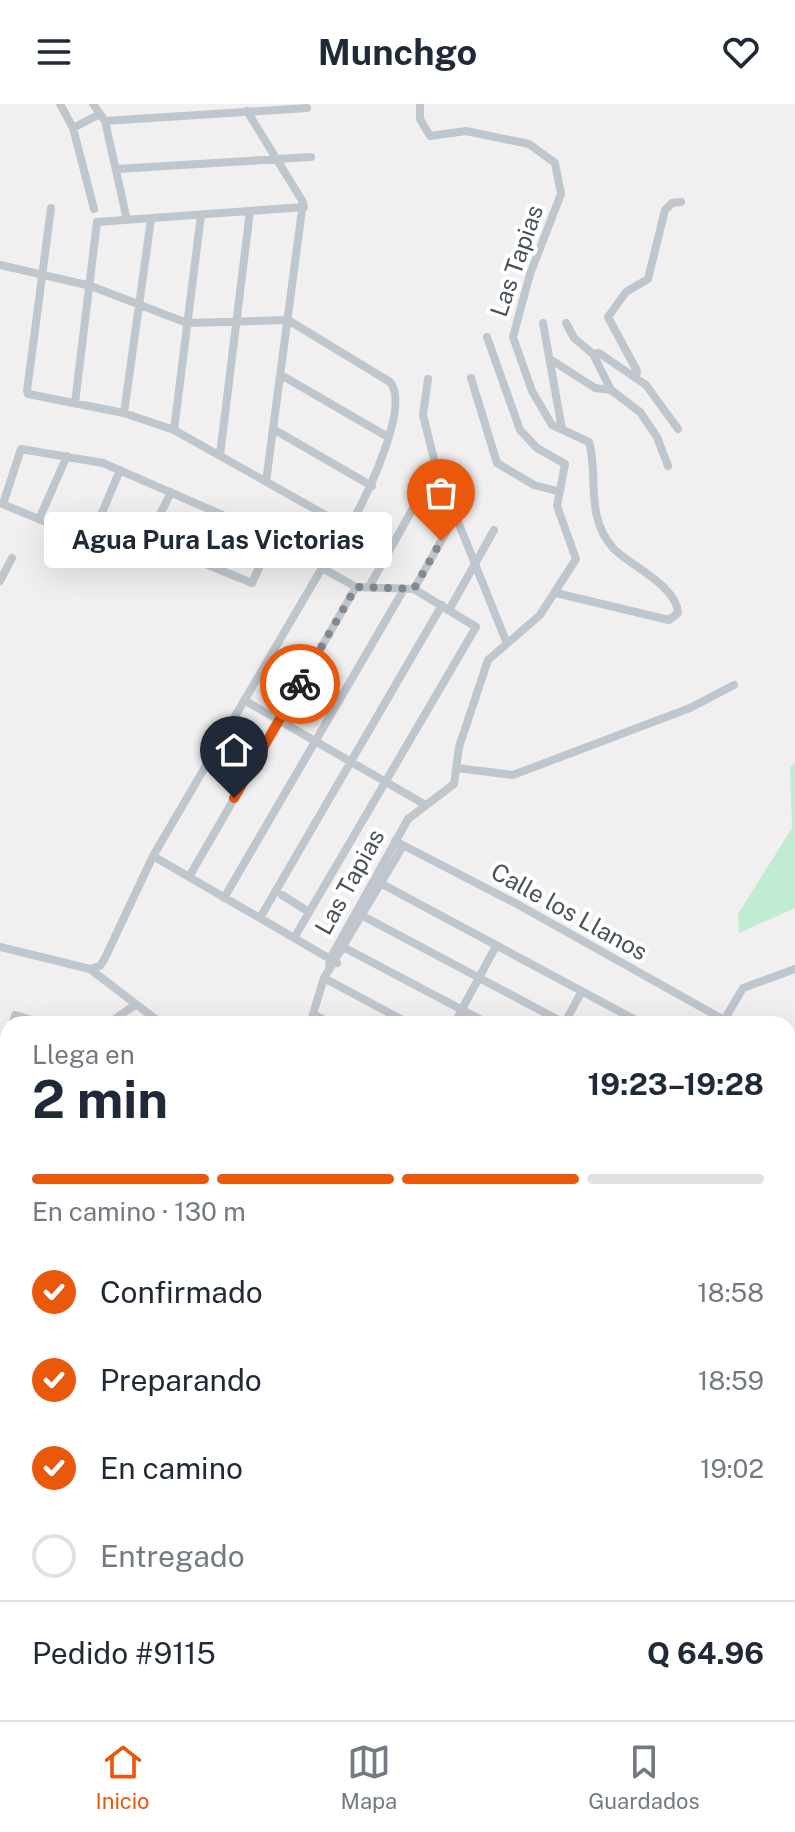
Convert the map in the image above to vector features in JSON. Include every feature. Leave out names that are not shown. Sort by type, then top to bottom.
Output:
[{"type":"street","points":[[60,104],[73,128],[94,209]]},
{"type":"street","points":[[93,104],[103,117],[127,220]]},
{"type":"street","name":"Las Tapias","points":[[330,967],[345,948],[382,884],[408,819],[454,784],[461,739],[488,660],[506,641],[540,615],[556,593],[669,620],[678,613],[672,597],[613,547],[591,493],[589,442],[552,425],[532,391],[513,337],[530,274],[561,194],[555,163],[536,147],[516,141],[466,131],[430,136],[420,119],[420,104]]},
{"type":"street","points":[[73,128],[103,117],[307,108]]},
{"type":"street","points":[[247,111],[302,197],[304,207],[266,482]]},
{"type":"street","points":[[117,169],[311,157]]},
{"type":"street","points":[[636,376],[637,371],[608,317],[626,292],[648,279],[665,210],[672,203],[681,202]]},
{"type":"street","points":[[75,403],[97,222],[304,207]]},
{"type":"street","points":[[0,272],[10,270],[42,274],[91,286],[187,323],[237,324],[288,320],[390,382],[396,394],[388,437],[372,486],[348,526],[174,430],[124,413],[30,397],[27,391],[42,274],[51,208]]},
{"type":"street","points":[[220,455],[250,211]]},
{"type":"street","points":[[174,430],[201,215]]},
{"type":"street","points":[[124,413],[151,219]]},
{"type":"street","points":[[0,265],[10,270]]},
{"type":"street","points":[[543,323],[562,429]]},
{"type":"street","points":[[566,323],[574,338],[593,354],[611,390]]},
{"type":"street","points":[[487,337],[520,430],[537,448],[565,464],[557,491],[560,519],[576,559],[556,593]]},
{"type":"street","points":[[593,354],[598,352],[636,376],[651,390],[678,429]]},
{"type":"street","points":[[550,359],[595,388],[611,390],[637,408],[657,437],[668,466]]},
{"type":"street","points":[[281,375],[388,437]]},
{"type":"street","points":[[471,378],[497,463],[534,485],[557,491]]},
{"type":"street","points":[[428,379],[423,415],[436,467],[506,641]]},
{"type":"street","points":[[273,429],[372,486]]},
{"type":"street","points":[[149,541],[252,583],[273,539],[272,535],[120,470],[67,456],[19,450],[2,503],[138,560],[171,492]]},
{"type":"street","points":[[40,517],[67,456]]},
{"type":"street","points":[[369,587],[436,467]]},
{"type":"street","points":[[91,539],[120,470]]},
{"type":"street","points":[[224,898],[315,740],[454,518]]},
{"type":"street","points":[[260,918],[350,761],[494,530]]},
{"type":"street","points":[[0,581],[12,558]]},
{"type":"street","points":[[90,969],[100,966],[105,958],[153,856],[320,569],[356,587],[409,589],[476,628],[294,938]]},
{"type":"street","points":[[189,877],[356,587]]},
{"type":"street","points":[[457,768],[513,775],[690,708],[734,685]]},
{"type":"street","points":[[244,700],[424,804]]},
{"type":"street","name":"Las Tapias","points":[[330,967],[399,844]]},
{"type":"street","name":"Calle los Llanos","points":[[399,844],[517,904],[713,1016]]},
{"type":"street","points":[[153,856],[294,938],[399,1016]]},
{"type":"street","points":[[382,884],[628,1016]]},
{"type":"street","points":[[282,895],[309,912]]},
{"type":"street","points":[[363,916],[550,1016]]},
{"type":"street","points":[[458,1016],[496,946]]},
{"type":"street","points":[[0,947],[90,969],[152,1016]]},
{"type":"street","points":[[345,948],[475,1016]]},
{"type":"street","points":[[313,1016],[330,967]]},
{"type":"street","points":[[727,1016],[743,988],[795,969]]},
{"type":"street","points":[[569,1016],[582,991]]},
{"type":"street","points":[[119,1016],[136,1004]]},
{"type":"green space","points":[[795,762],[795,908],[739,933],[738,914],[792,828],[790,767]]},
{"type":"way so far","points":[[300,684],[356,587],[414,589],[441,541]]},
{"type":"place","name":"Agua Pura Las Victorias","points":[[441,541]]},
{"type":"route","points":[[234,798],[300,684]]}]
